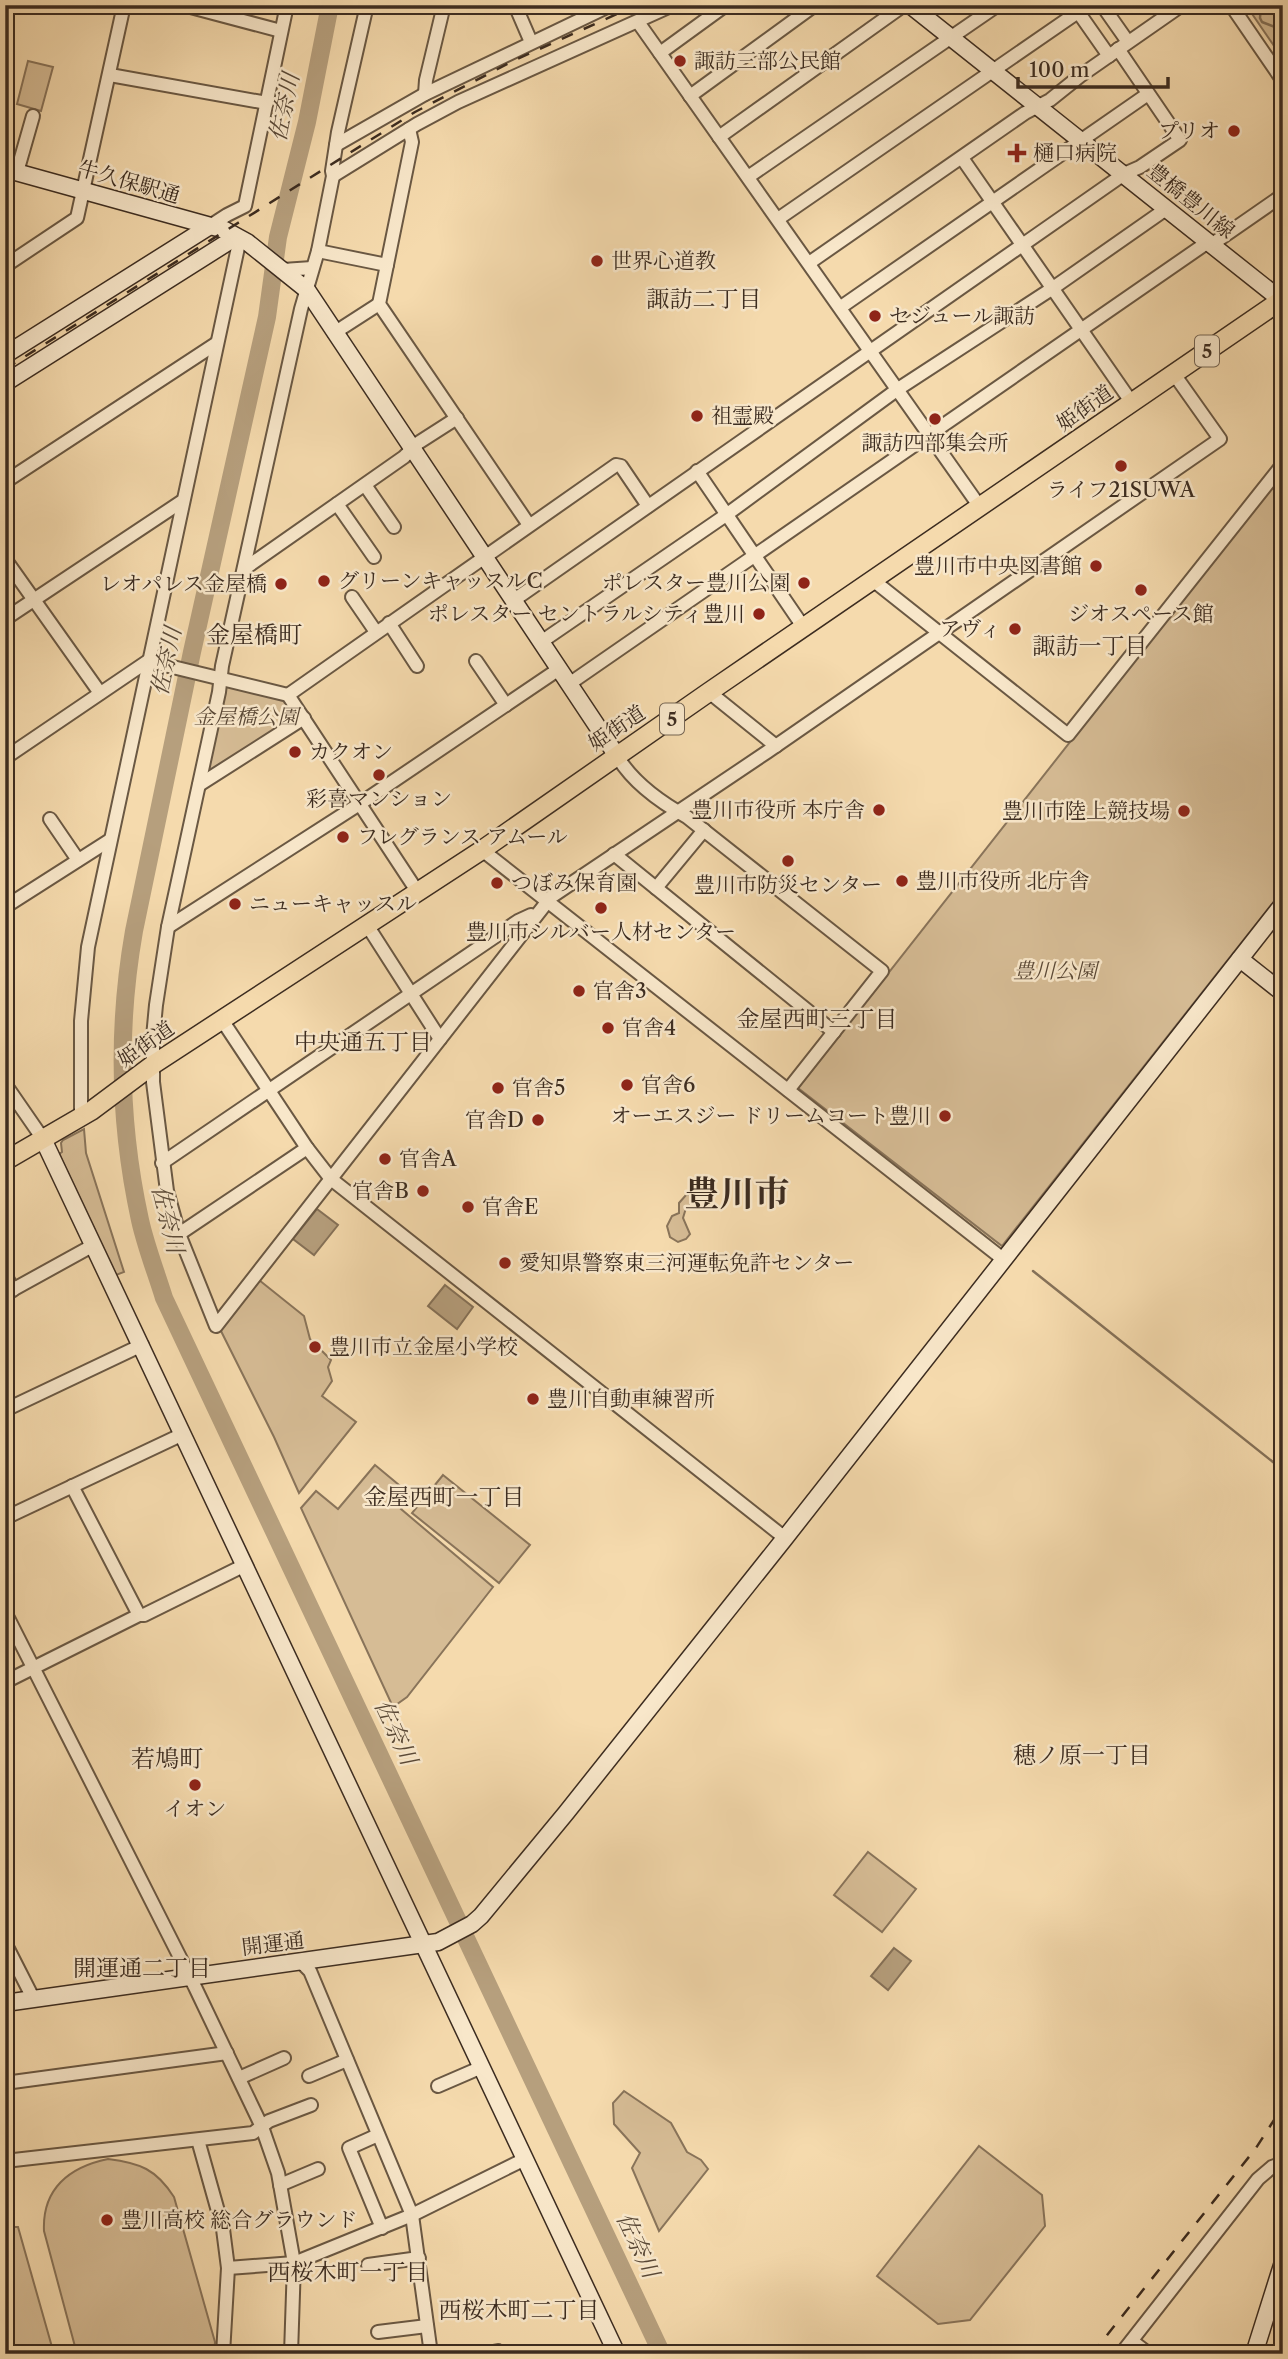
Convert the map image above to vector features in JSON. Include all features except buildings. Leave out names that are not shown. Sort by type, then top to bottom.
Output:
[{"type":"main road","name":"姫街道","points":[[5,1161],[86,1114],[147,1069],[482,850],[709,692],[1280,304]]},
{"type":"street","points":[[5,267],[75,220],[84,192],[124,5]]},
{"type":"street","points":[[183,5],[281,31]]},
{"type":"street","points":[[5,355],[245,206],[288,5]]},
{"type":"street","points":[[367,5],[336,145],[332,171],[334,176],[318,251],[216,677],[199,785],[168,927],[147,1069],[153,1082],[167,1191],[179,1234],[216,1326],[551,897],[776,746],[1220,439],[1174,374]]},
{"type":"street","points":[[425,94],[444,5]]},
{"type":"street","points":[[514,5],[531,42]]},
{"type":"street","points":[[336,145],[425,94],[611,5]]},
{"type":"street","points":[[334,176],[458,102],[673,5]]},
{"type":"street","points":[[660,53],[726,5]]},
{"type":"street","points":[[690,96],[815,5]]},
{"type":"street","points":[[719,137],[904,5]]},
{"type":"street","name":"豊橋豊川線","points":[[909,5],[1124,174],[1280,304]]},
{"type":"street","points":[[748,177],[998,5]]},
{"type":"street","points":[[1102,5],[1118,49]]},
{"type":"street","points":[[809,263],[1037,106],[1050,100],[1182,5]]},
{"type":"street","points":[[1231,5],[1283,81]]},
{"type":"street","points":[[513,600],[1124,174],[1140,167],[1180,140],[1118,49],[1076,9],[993,71],[778,219]]},
{"type":"street","points":[[638,22],[980,508]]},
{"type":"street","points":[[110,75],[267,103]]},
{"type":"street","points":[[841,307],[1148,94]]},
{"type":"street","points":[[11,170],[33,116]]},
{"type":"street","points":[[334,333],[379,304],[412,142],[409,129]]},
{"type":"street","points":[[962,158],[1132,403]]},
{"type":"street","name":"牛久保駅通","points":[[11,170],[225,230],[307,290],[617,756]]},
{"type":"street","points":[[569,684],[1082,329],[1283,195]]},
{"type":"street","points":[[541,642],[726,515],[898,390],[1053,288],[1166,209]]},
{"type":"street","points":[[86,1114],[80,1032],[85,969],[181,502],[242,240]]},
{"type":"street","points":[[5,383],[242,240]]},
{"type":"street","points":[[318,251],[387,265]]},
{"type":"street","points":[[283,270],[312,268]]},
{"type":"street","points":[[379,304],[529,524]]},
{"type":"street","points":[[5,482],[218,342]]},
{"type":"street","points":[[244,569],[365,485],[418,443],[457,418]]},
{"type":"street","points":[[874,581],[1068,735],[1283,464]]},
{"type":"street","points":[[288,695],[616,465],[621,466],[648,506]]},
{"type":"street","points":[[696,471],[804,628]]},
{"type":"street","points":[[365,485],[394,527]]},
{"type":"street","points":[[5,619],[181,502]]},
{"type":"street","points":[[337,504],[374,557]]},
{"type":"street","points":[[5,559],[100,693]]},
{"type":"street","points":[[352,597],[376,632]]},
{"type":"street","points":[[389,623],[417,666]]},
{"type":"street","points":[[5,758],[148,661],[288,695],[417,891]]},
{"type":"street","points":[[477,661],[506,705]]},
{"type":"street","points":[[168,927],[361,803],[559,669]]},
{"type":"street","points":[[709,692],[776,746]]},
{"type":"street","points":[[199,785],[304,718]]},
{"type":"street","points":[[617,756],[627,774],[704,830],[881,971],[788,1090]]},
{"type":"street","points":[[50,819],[78,860]]},
{"type":"street","points":[[656,888],[704,830]]},
{"type":"street","points":[[5,906],[110,840]]},
{"type":"street","points":[[482,850],[1003,1259]]},
{"type":"street","points":[[614,854],[834,1032]]},
{"type":"street","points":[[222,1020],[307,1148],[331,1179],[785,1538],[1283,904]]},
{"type":"street","points":[[162,1163],[518,920],[531,915],[535,917]]},
{"type":"street","points":[[367,925],[440,1039]]},
{"type":"street","points":[[1240,959],[1283,993]]},
{"type":"street","points":[[5,1084],[43,1139],[617,2354]]},
{"type":"street","points":[[179,1234],[307,1148]]},
{"type":"street","points":[[5,1273],[9,1292],[92,1246]]},
{"type":"street","points":[[5,1410],[142,1345]]},
{"type":"street","points":[[5,1518],[183,1434]]},
{"type":"street","points":[[72,1486],[139,1615]]},
{"type":"street","name":"開運通","points":[[5,2003],[422,1944],[444,1940],[472,1924],[566,1813],[785,1538]]},
{"type":"street","points":[[5,1682],[245,1565]]},
{"type":"street","points":[[5,1612],[262,2127],[280,2185],[294,2263],[291,2354]]},
{"type":"street","points":[[6,1944],[34,2000]]},
{"type":"street","points":[[301,1962],[310,1971],[412,2215],[431,2354]]},
{"type":"street","points":[[5,2083],[227,2053]]},
{"type":"street","points":[[239,2078],[284,2059]]},
{"type":"street","points":[[309,2076],[347,2060]]},
{"type":"street","points":[[438,2086],[482,2067]]},
{"type":"street","points":[[5,2161],[253,2133],[269,2121],[311,2105]]},
{"type":"street","points":[[378,2135],[349,2148],[382,2228]]},
{"type":"street","points":[[198,2140],[223,2230],[228,2269],[223,2354]]},
{"type":"street","points":[[228,2269],[294,2263],[412,2215],[525,2159]]},
{"type":"street","points":[[1121,2354],[1258,2179],[1272,2167],[1283,2163]]},
{"type":"street","points":[[280,2185],[318,2169]]},
{"type":"street","points":[[368,2264],[419,2258]]},
{"type":"street","points":[[1254,2354],[1283,2262]]},
{"type":"street","points":[[377,2332],[427,2326]]},
{"type":"street","points":[[1132,2341],[1149,2354]]},
{"type":"street","points":[[482,2354],[499,2351]]},
{"type":"green space","points":[[1246,5],[1283,5],[1283,59]]},
{"type":"green space","points":[[28,61],[53,67],[41,111],[17,104]]},
{"type":"green space","name":"豊川公園","points":[[1283,471],[1283,890],[1002,1246],[798,1088]]},
{"type":"green space","name":"金屋橋公園","points":[[227,685],[284,698],[297,715],[296,719],[209,773],[206,771],[224,688]]},
{"type":"green space","points":[[84,1129],[86,1153],[124,1272],[116,1275],[59,1154],[62,1152],[63,1140]]},
{"type":"green space","points":[[686,1195],[691,1195],[703,1205],[693,1203],[686,1208],[683,1218],[690,1234],[678,1242],[670,1237],[667,1226],[672,1216],[679,1213],[679,1203]]},
{"type":"green space","points":[[259,1280],[304,1316],[310,1339],[331,1360],[328,1367],[332,1381],[322,1396],[356,1422],[299,1493],[220,1329]]},
{"type":"green space","points":[[375,1465],[411,1495],[401,1509],[493,1587],[407,1697],[393,1707],[301,1508],[316,1491],[338,1509]]},
{"type":"green space","points":[[443,1475],[530,1545],[499,1583],[412,1513]]},
{"type":"green space","points":[[868,1852],[916,1889],[882,1932],[834,1895]]},
{"type":"green space","points":[[624,2091],[671,2123],[687,2152],[701,2160],[708,2169],[659,2231],[632,2168],[640,2153],[614,2124],[613,2103]]},
{"type":"green space","points":[[979,2146],[1042,2195],[1045,2226],[970,2320],[938,2324],[877,2276]]},
{"type":"green space","name":"豊川高校 総合グラウンド","points":[[108,2159],[146,2169],[161,2180],[174,2197],[215,2342],[214,2354],[77,2354],[44,2231],[45,2216],[53,2192],[61,2182],[81,2168]]},
{"type":"green space","points":[[5,2227],[18,2227],[54,2354],[5,2354]]},
{"type":"shaded area","points":[[317,1209],[338,1225],[314,1255],[293,1239]]},
{"type":"shaded area","points":[[445,1285],[473,1307],[457,1329],[428,1306]]},
{"type":"shaded area","points":[[894,1948],[911,1961],[888,1990],[871,1976]]},
{"type":"waterway","name":"佐奈川","points":[[330,5],[307,122],[278,237],[267,317],[192,652],[134,931],[123,1040],[124,1112],[133,1184],[148,1250],[164,1298],[662,2354]]},
{"type":"waterway","points":[[1261,5],[1262,22],[1283,30]]},
{"type":"waterway","points":[[1033,1271],[1283,1470]]},
{"type":"railway","points":[[5,369],[415,112],[515,60],[637,5]]},
{"type":"railway","points":[[1092,2354],[1256,2148],[1283,2106]]},
{"type":"place","name":"諏訪三部公民館","points":[[680,61]]},
{"type":"place","name":"プリオ","points":[[1234,131]]},
{"type":"place","name":"樋口病院","points":[[1017,153]]},
{"type":"place","name":"世界心道教","points":[[597,261]]},
{"type":"place","name":"セジュール諏訪","points":[[875,316]]},
{"type":"place","name":"祖霊殿","points":[[697,416]]},
{"type":"place","name":"諏訪四部集会所","points":[[935,419]]},
{"type":"place","name":"ライフ21SUWA","points":[[1121,466]]},
{"type":"place","name":"豊川市中央図書館","points":[[1096,566]]},
{"type":"place","name":"グリーンキャッスルC","points":[[324,581]]},
{"type":"place","name":"ポレスター豊川公園","points":[[804,583]]},
{"type":"place","name":"レオパレス金屋橋","points":[[281,584]]},
{"type":"place","name":"ジオスペース館","points":[[1141,590]]},
{"type":"place","name":"ポレスター セントラルシティ豊川","points":[[759,614]]},
{"type":"place","name":"アヴィ","points":[[1015,629]]},
{"type":"place","name":"カクオン","points":[[295,752]]},
{"type":"place","name":"彩喜マンション","points":[[379,775]]},
{"type":"place","name":"豊川市役所 本庁舎","points":[[879,810]]},
{"type":"place","name":"豊川市陸上競技場","points":[[1184,811]]},
{"type":"place","name":"フレグランス アムール","points":[[343,837]]},
{"type":"place","name":"豊川市防災センター","points":[[788,861]]},
{"type":"place","name":"豊川市役所 北庁舎","points":[[902,881]]},
{"type":"place","name":"つぼみ保育園","points":[[497,883]]},
{"type":"place","name":"ニューキャッスル","points":[[235,904]]},
{"type":"place","name":"豊川市シルバー人材センター","points":[[601,908]]},
{"type":"place","name":"官舎3","points":[[579,991]]},
{"type":"place","name":"官舎4","points":[[608,1028]]},
{"type":"place","name":"官舎6","points":[[627,1085]]},
{"type":"place","name":"官舎5","points":[[498,1088]]},
{"type":"place","name":"オーエスジー ドリームコート豊川","points":[[945,1116]]},
{"type":"place","name":"官舎D","points":[[538,1120]]},
{"type":"place","name":"官舎A","points":[[385,1159]]},
{"type":"place","name":"官舎B","points":[[423,1191]]},
{"type":"place","name":"官舎E","points":[[468,1207]]},
{"type":"place","name":"愛知県警察東三河運転免許センター","points":[[505,1263]]},
{"type":"place","name":"豊川市立金屋小学校","points":[[315,1347]]},
{"type":"place","name":"豊川自動車練習所","points":[[533,1399]]},
{"type":"place","name":"イオン","points":[[195,1785]]},
{"type":"place","name":"豊川高校 総合グラウンド","points":[[107,2220]]},
{"type":"district","name":"諏訪二丁目","points":[[704,299]]},
{"type":"district","name":"金屋橋町","points":[[254,635]]},
{"type":"district","name":"諏訪一丁目","points":[[1090,646]]},
{"type":"district","name":"金屋西町三丁目","points":[[817,1019]]},
{"type":"district","name":"中央通五丁目","points":[[363,1042]]},
{"type":"district","name":"豊川市","points":[[737,1194]]},
{"type":"district","name":"金屋西町一丁目","points":[[444,1497]]},
{"type":"district","name":"穂ノ原一丁目","points":[[1082,1755]]},
{"type":"district","name":"若鳩町","points":[[167,1759]]},
{"type":"district","name":"開運通二丁目","points":[[142,1968]]},
{"type":"district","name":"西桜木町一丁目","points":[[348,2272]]},
{"type":"district","name":"西桜木町二丁目","points":[[519,2310]]}]
